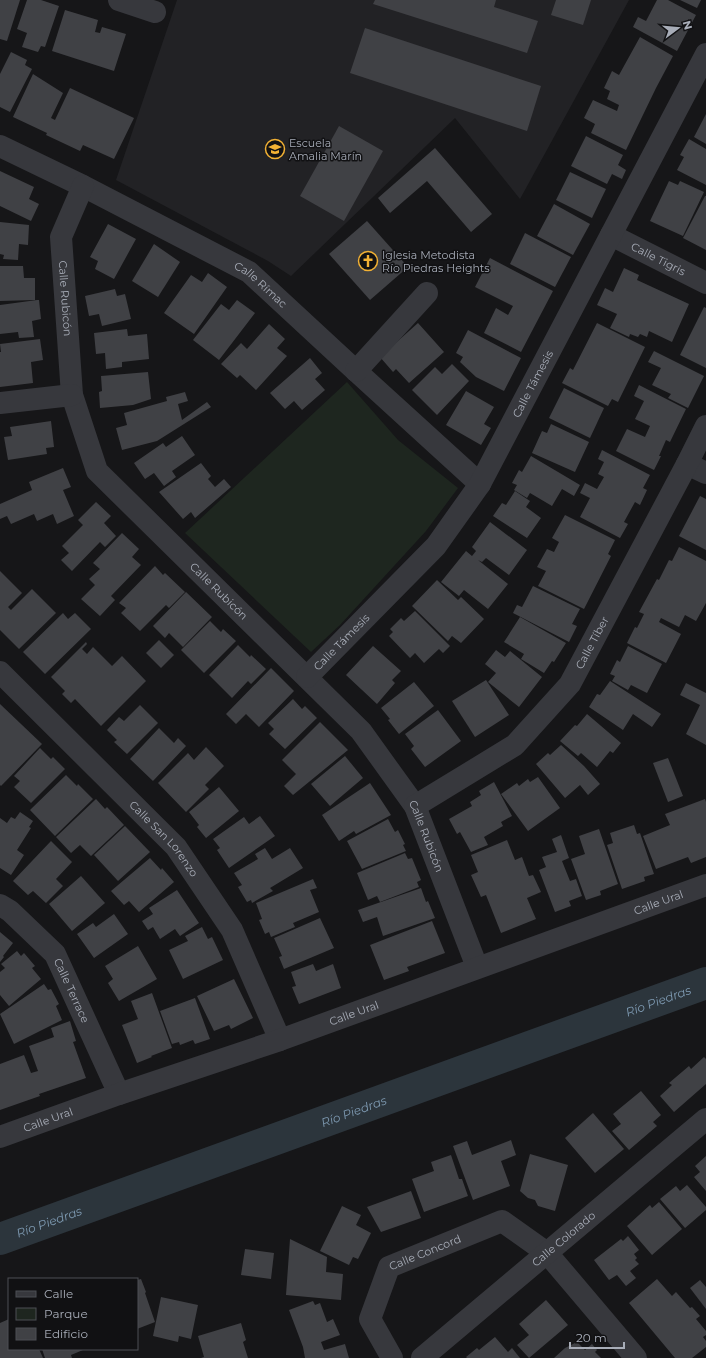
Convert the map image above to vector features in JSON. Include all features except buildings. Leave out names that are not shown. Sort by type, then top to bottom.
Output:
[{"type":"street","points":[[119,0],[155,12]]},
{"type":"street","name":"Calle Támesis","points":[[307,677],[436,546],[480,484],[706,54]]},
{"type":"street","name":"Calle Rímac","points":[[0,146],[83,186],[249,272],[480,484]]},
{"type":"street","name":"Calle Rubicón","points":[[83,186],[61,238],[72,395],[98,471],[361,731],[415,806],[477,967]]},
{"type":"street","name":"Calle Tigris","points":[[611,235],[706,284]]},
{"type":"street","points":[[356,371],[426,293]]},
{"type":"street","points":[[0,403],[72,395]]},
{"type":"street","name":"Calle Tíber","points":[[415,806],[515,746],[570,684],[696,469],[706,426]]},
{"type":"street","name":"Calle San Lorenzo","points":[[0,672],[176,847],[232,930],[280,1040]]},
{"type":"street","name":"Calle Ural","points":[[0,1137],[119,1094],[280,1040],[477,967],[706,885]]},
{"type":"street","name":"Calle Terrace","points":[[0,905],[10,911],[55,954],[119,1094]]},
{"type":"street","name":"Calle Colorado","points":[[422,1358],[706,1119]]},
{"type":"street","name":"Calle Concord","points":[[392,1358],[370,1319],[389,1266],[502,1221],[547,1254]]},
{"type":"street","points":[[547,1254],[636,1358]]},
{"type":"shaded area","name":"Escuela Amalia Marín","points":[[177,0],[629,0],[520,199],[455,118],[291,276],[268,261],[116,180]]},
{"type":"green space","points":[[347,382],[398,440],[458,488],[426,531],[340,625],[311,652],[185,533]]},
{"type":"waterway","name":"Río Piedras","points":[[0,1239],[706,983]]},
{"type":"place","name":"Escuela Amalia Marín","points":[[275,149]]},
{"type":"place","name":"Iglesia Metodista Río Piedras Heights","points":[[368,261]]}]
